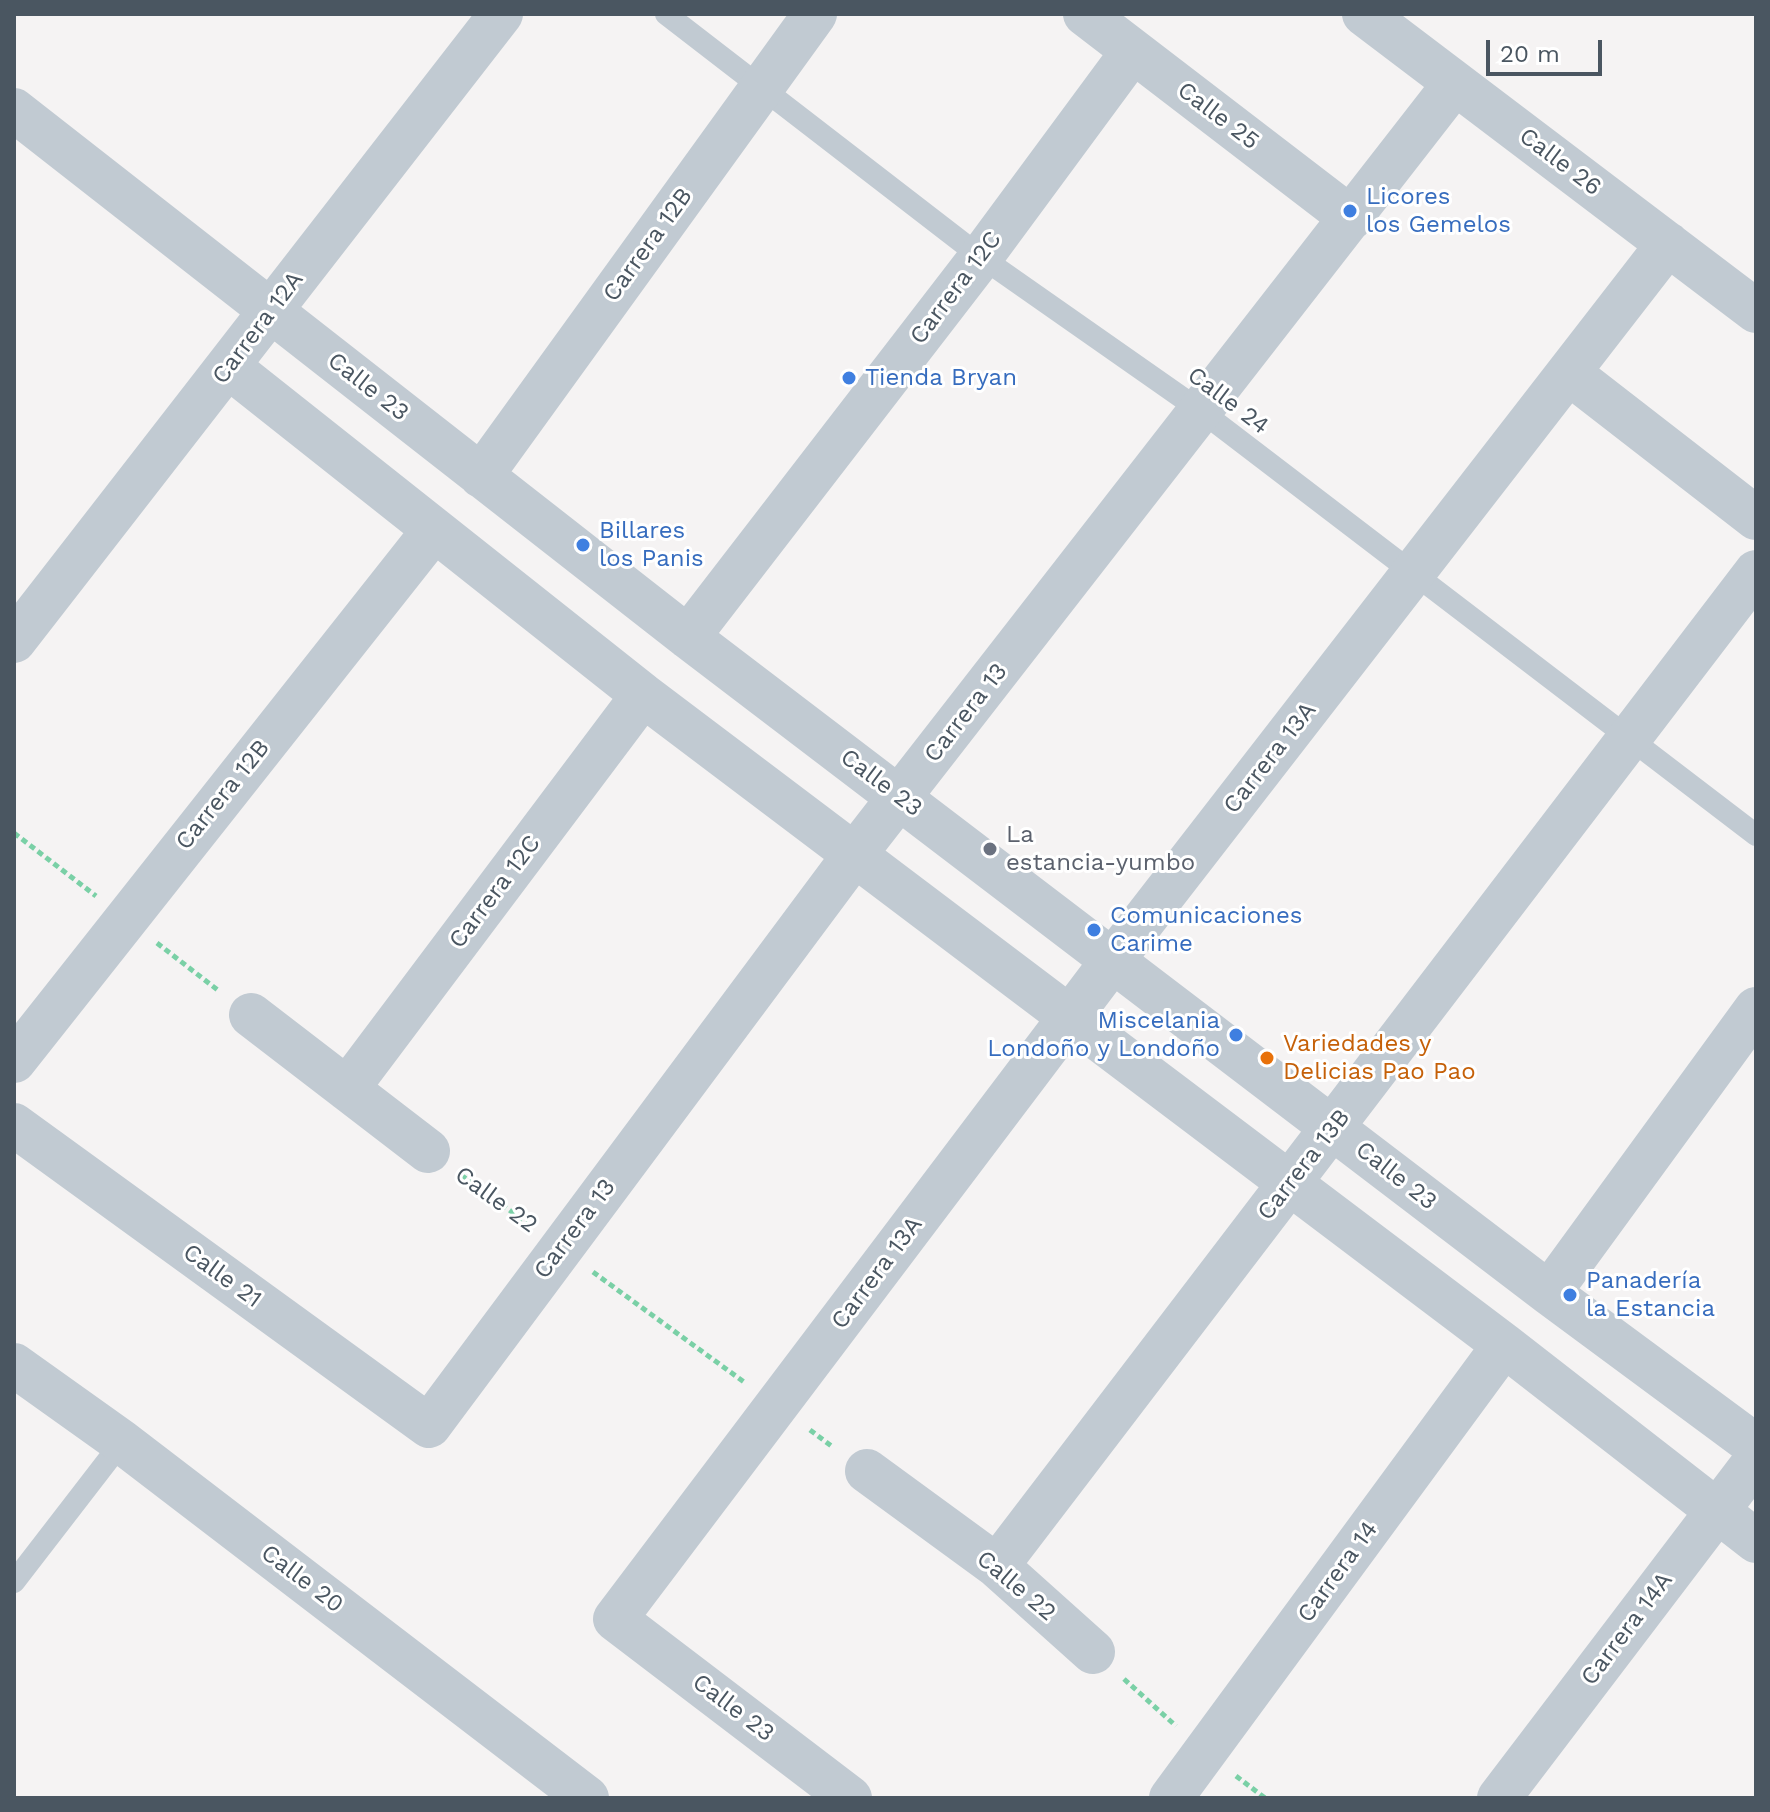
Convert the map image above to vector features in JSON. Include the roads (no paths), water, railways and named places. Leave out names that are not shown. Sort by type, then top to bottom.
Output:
[{"type":"street","name":"Carrera 12A","points":[[14,641],[501,14]]},
{"type":"street","name":"Carrera 12B","points":[[481,476],[815,14]]},
{"type":"street","name":"Calle 25","points":[[1085,14],[1351,218]]},
{"type":"street","name":"Calle 26","points":[[1364,14],[1756,311]]},
{"type":"street","name":"Carrera 12C","points":[[688,637],[981,257],[1133,51]]},
{"type":"street","name":"Carrera 13","points":[[429,1426],[855,854],[1455,83]]},
{"type":"street","name":"Calle 23","points":[[14,110],[688,637],[1549,1293],[1756,1446]]},
{"type":"street","name":"Carrera 13A","points":[[615,1619],[1113,960],[1668,244]]},
{"type":"street","points":[[229,367],[643,695],[1504,1345],[1756,1541]]},
{"type":"street","points":[[1569,373],[1756,518]]},
{"type":"street","name":"Carrera 12B","points":[[14,1061],[124,918],[434,530]]},
{"type":"street","name":"Carrera 13B","points":[[997,1566],[1756,572]]},
{"type":"street","name":"Carrera 12C","points":[[347,1089],[643,695]]},
{"type":"street","points":[[1549,1293],[1756,1009]]},
{"type":"street","points":[[251,1015],[428,1151]]},
{"type":"street","name":"Calle 21","points":[[14,1125],[429,1426]]},
{"type":"street","name":"Carrera 14","points":[[1171,1798],[1504,1345]]},
{"type":"street","name":"Calle 20","points":[[14,1365],[122,1442],[587,1798]]},
{"type":"street","name":"Carrera 14A","points":[[1499,1798],[1756,1460]]},
{"type":"street","name":"Calle 22","points":[[867,1471],[997,1566],[1093,1652]]},
{"type":"street","name":"Calle 23","points":[[615,1619],[850,1798]]},
{"type":"lane","name":"Calle 24","points":[[666,14],[981,257],[1201,411],[1756,835]]},
{"type":"lane","points":[[14,1582],[122,1442]]},
{"type":"place","name":"Licores los Gemelos","points":[[1350,211]]},
{"type":"place","name":"Tienda Bryan","points":[[849,378]]},
{"type":"place","name":"Billares los Panis","points":[[583,545]]},
{"type":"place","name":"La estancia-yumbo","points":[[990,849]]},
{"type":"place","name":"Comunicaciones Carime","points":[[1094,930]]},
{"type":"place","name":"Miscelania Londoño y Londoño","points":[[1236,1035]]},
{"type":"place","name":"Variedades y Delicias Pao Pao","points":[[1267,1058]]},
{"type":"place","name":"Panadería la Estancia","points":[[1570,1295]]}]
